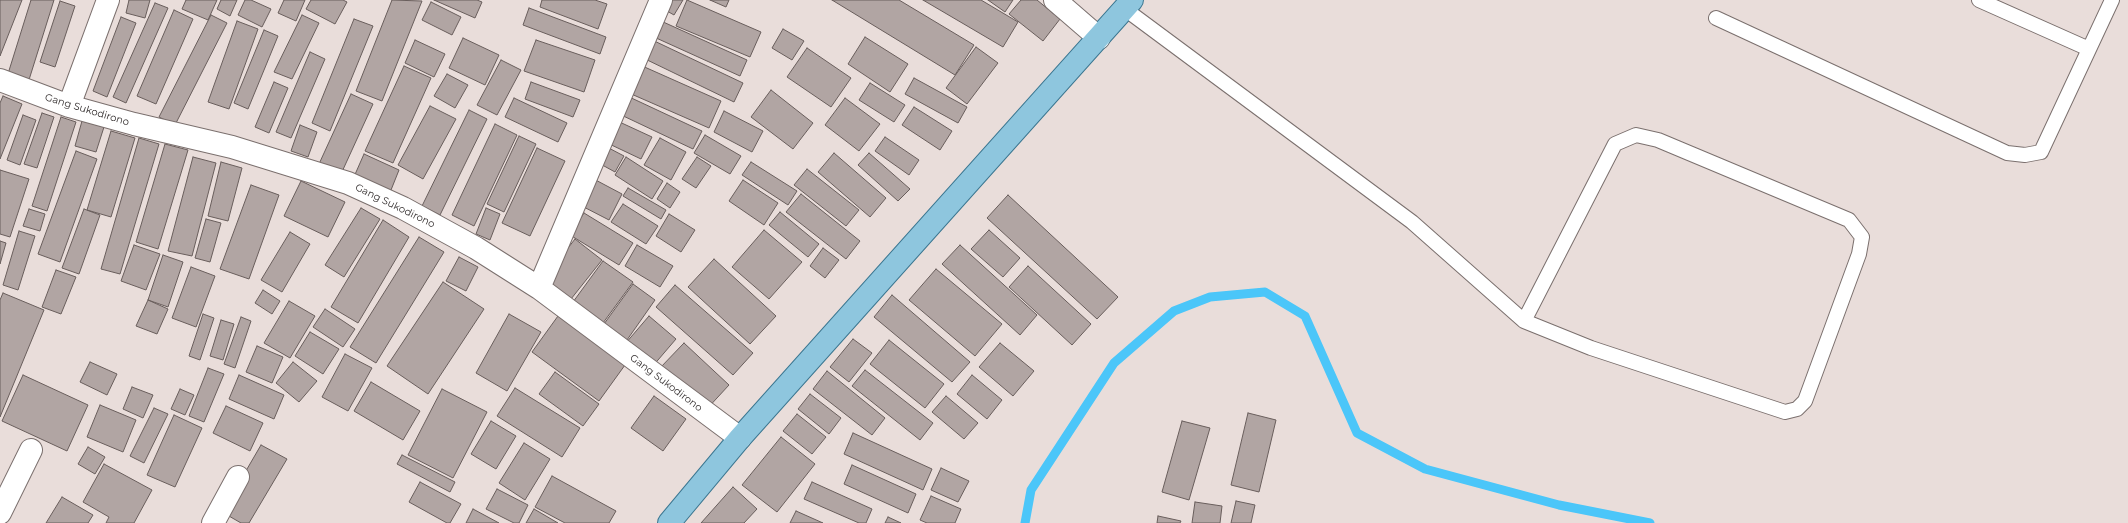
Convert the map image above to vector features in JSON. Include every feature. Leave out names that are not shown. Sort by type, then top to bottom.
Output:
[{"type":"main road","points":[[669,523],[740,438],[1128,5]]},
{"type":"street","points":[[69,106],[108,0]]},
{"type":"street","points":[[539,288],[661,0]]},
{"type":"street","points":[[1055,0],[1099,38]]},
{"type":"street","name":"Gang Sukodirono","points":[[0,80],[69,106],[134,124],[232,147],[348,183],[403,208],[476,248],[539,288],[740,438]]},
{"type":"street","points":[[0,513],[31,450]]},
{"type":"street","points":[[213,523],[238,477]]},
{"type":"lane","points":[[1979,0],[2089,49]]},
{"type":"lane","points":[[1716,18],[2007,153],[2025,154],[2041,152],[2112,0]]},
{"type":"lane","points":[[1128,5],[1412,222],[1524,321],[1591,348],[1785,412],[1797,409],[1805,401],[1859,254],[1862,237],[1849,220],[1658,140],[1636,135],[1615,144],[1524,321]]},
{"type":"building","points":[[0,0],[22,0],[0,56]]},
{"type":"building","points":[[31,0],[54,0],[28,83],[7,77]]},
{"type":"building","points":[[129,0],[150,0],[145,18],[126,13]]},
{"type":"building","points":[[186,0],[217,0],[208,20],[182,9]]},
{"type":"building","points":[[221,0],[237,0],[230,16],[217,9]]},
{"type":"building","points":[[245,0],[251,0],[271,9],[262,27],[238,15]]},
{"type":"building","points":[[284,0],[305,0],[296,21],[278,13]]},
{"type":"building","points":[[311,0],[343,0],[347,2],[335,24],[306,9]]},
{"type":"building","points":[[392,0],[422,1],[382,101],[356,91]]},
{"type":"building","points":[[434,0],[477,0],[482,2],[475,18]]},
{"type":"building","points":[[542,0],[595,0],[607,4],[598,29],[540,7]]},
{"type":"building","points":[[664,0],[683,0],[674,15],[660,7]]},
{"type":"building","points":[[687,0],[761,32],[750,57],[676,26]]},
{"type":"building","points":[[710,0],[729,0],[726,7]]},
{"type":"building","points":[[832,0],[899,0],[974,45],[955,75]]},
{"type":"building","points":[[923,0],[981,0],[1018,22],[1003,47]]},
{"type":"building","points":[[988,0],[1013,0],[1005,12]]},
{"type":"building","points":[[1021,0],[1037,0],[1060,19],[1043,41],[1009,14]]},
{"type":"building","points":[[60,1],[75,6],[55,67],[40,62]]},
{"type":"building","points":[[431,2],[461,17],[452,35],[422,20]]},
{"type":"building","points":[[155,3],[168,8],[126,103],[113,97]]},
{"type":"building","points":[[529,8],[606,37],[600,54],[523,25]]},
{"type":"building","points":[[174,10],[193,19],[156,104],[137,96]]},
{"type":"building","points":[[211,15],[227,23],[175,125],[159,117]]},
{"type":"building","points":[[302,15],[319,23],[292,79],[274,72]]},
{"type":"building","points":[[121,17],[136,23],[107,97],[93,91]]},
{"type":"building","points":[[354,19],[373,26],[330,131],[312,123]]},
{"type":"building","points":[[237,21],[258,29],[229,109],[208,102]]},
{"type":"building","points":[[661,21],[747,60],[740,76],[654,37]]},
{"type":"building","points":[[783,29],[804,41],[792,60],[772,48]]},
{"type":"building","points":[[264,30],[278,36],[248,109],[234,103]]},
{"type":"building","points":[[865,37],[908,64],[890,92],[848,64]]},
{"type":"building","points":[[463,38],[499,55],[485,85],[449,68]]},
{"type":"building","points":[[648,38],[743,83],[734,102],[639,56]]},
{"type":"building","points":[[415,40],[445,54],[434,77],[405,63]]},
{"type":"building","points":[[536,40],[595,60],[584,92],[524,71]]},
{"type":"building","points":[[976,47],[998,63],[967,104],[946,88]]},
{"type":"building","points":[[807,48],[851,78],[831,107],[787,77]]},
{"type":"building","points":[[310,52],[325,59],[291,138],[276,132]]},
{"type":"building","points":[[501,60],[521,70],[497,115],[477,105]]},
{"type":"building","points":[[640,65],[721,101],[709,128],[629,93]]},
{"type":"building","points":[[404,66],[431,78],[393,163],[365,151]]},
{"type":"building","points":[[447,74],[468,85],[455,108],[434,96]]},
{"type":"building","points":[[914,78],[967,107],[958,123],[905,94]]},
{"type":"building","points":[[274,82],[288,88],[269,133],[255,127]]},
{"type":"building","points":[[531,82],[580,100],[573,117],[525,99]]},
{"type":"building","points":[[870,83],[905,105],[894,122],[859,100]]},
{"type":"building","points":[[771,90],[813,123],[793,149],[751,117]]},
{"type":"building","points":[[351,94],[373,104],[341,174],[319,164]]},
{"type":"building","points":[[625,95],[702,131],[693,149],[617,113]]},
{"type":"building","points":[[3,96],[22,104],[0,159],[0,103]]},
{"type":"building","points":[[514,98],[567,123],[558,142],[505,117]]},
{"type":"building","points":[[845,98],[880,124],[859,151],[825,125]]},
{"type":"building","points":[[430,106],[456,119],[423,179],[398,165]]},
{"type":"building","points":[[914,107],[952,131],[940,150],[902,125]]},
{"type":"building","points":[[469,110],[487,119],[440,215],[422,206]]},
{"type":"building","points":[[724,111],[763,131],[752,152],[714,132]]},
{"type":"building","points":[[42,113],[54,117],[37,168],[24,164]]},
{"type":"building","points":[[23,115],[36,120],[20,165],[7,160]]},
{"type":"building","points":[[61,117],[76,122],[47,211],[32,206]]},
{"type":"building","points":[[613,119],[652,137],[641,159],[603,141]]},
{"type":"building","points":[[82,121],[104,127],[96,152],[75,146]]},
{"type":"building","points":[[495,124],[517,135],[474,226],[452,215]]},
{"type":"building","points":[[300,125],[317,132],[308,157],[291,151]]},
{"type":"building","points":[[111,131],[135,138],[111,217],[87,210]]},
{"type":"building","points":[[705,135],[741,156],[730,174],[694,153]]},
{"type":"building","points":[[519,136],[536,144],[504,212],[487,204]]},
{"type":"building","points":[[885,137],[919,160],[909,175],[875,151]]},
{"type":"building","points":[[139,138],[159,144],[120,274],[101,269]]},
{"type":"building","points":[[660,138],[686,152],[671,180],[644,165]]},
{"type":"building","points":[[165,144],[188,150],[158,249],[136,242]]},
{"type":"building","points":[[603,145],[624,156],[615,172],[595,161]]},
{"type":"building","points":[[537,148],[565,161],[530,236],[502,223]]},
{"type":"building","points":[[76,151],[97,159],[60,262],[38,254]]},
{"type":"building","points":[[834,153],[886,198],[870,217],[818,172]]},
{"type":"building","points":[[869,153],[910,189],[898,201],[858,165]]},
{"type":"building","points":[[364,154],[399,170],[389,195],[353,179]]},
{"type":"building","points":[[193,157],[216,163],[192,256],[168,251]]},
{"type":"building","points":[[626,157],[663,181],[652,199],[615,175]]},
{"type":"building","points":[[697,157],[711,166],[696,188],[682,179]]},
{"type":"building","points":[[221,162],[242,168],[228,221],[208,216]]},
{"type":"building","points":[[751,162],[797,191],[788,205],[742,175]]},
{"type":"building","points":[[807,169],[859,210],[846,226],[794,185]]},
{"type":"building","points":[[0,170],[29,179],[10,237],[0,234]]},
{"type":"building","points":[[590,177],[622,194],[609,220],[576,203]]},
{"type":"building","points":[[743,180],[778,203],[764,225],[729,201]]},
{"type":"building","points":[[301,181],[345,202],[328,237],[284,216]]},
{"type":"building","points":[[667,183],[680,192],[670,208],[657,199]]},
{"type":"building","points":[[251,185],[279,195],[249,279],[220,269]]},
{"type":"building","points":[[628,188],[666,210],[661,219],[623,196]]},
{"type":"building","points":[[801,194],[860,241],[846,259],[786,212]]},
{"type":"building","points":[[1008,195],[1118,297],[1097,319],[987,218]]},
{"type":"building","points":[[623,204],[658,226],[646,244],[611,222]]},
{"type":"building","points":[[361,208],[380,219],[344,277],[325,265]]},
{"type":"building","points":[[486,208],[500,214],[490,240],[476,234]]},
{"type":"building","points":[[29,209],[45,214],[40,231],[23,226]]},
{"type":"building","points":[[84,209],[100,215],[79,274],[62,268]]},
{"type":"building","points":[[780,212],[819,244],[808,257],[769,225]]},
{"type":"building","points":[[584,213],[633,243],[619,265],[570,235]]},
{"type":"building","points":[[669,214],[695,230],[681,252],[656,236]]},
{"type":"building","points":[[206,219],[221,223],[210,262],[195,258]]},
{"type":"building","points":[[383,220],[409,237],[358,323],[331,307]]},
{"type":"building","points":[[764,230],[802,262],[769,299],[732,267]]},
{"type":"building","points":[[989,230],[1020,258],[1003,277],[971,249]]},
{"type":"building","points":[[19,231],[35,236],[18,290],[3,285]]},
{"type":"building","points":[[290,232],[310,244],[282,292],[261,280]]},
{"type":"building","points":[[419,237],[444,252],[376,363],[350,347]]},
{"type":"building","points":[[575,239],[602,260],[571,299],[544,279]]},
{"type":"building","points":[[0,241],[6,243],[0,264]]},
{"type":"building","points":[[134,245],[160,254],[146,290],[121,281]]},
{"type":"building","points":[[637,245],[673,266],[660,287],[625,266]]},
{"type":"building","points":[[960,245],[1037,315],[1020,335],[942,264]]},
{"type":"building","points":[[823,248],[839,260],[825,278],[810,266]]},
{"type":"building","points":[[163,255],[183,262],[168,307],[148,300]]},
{"type":"building","points":[[459,257],[478,267],[466,291],[446,281]]},
{"type":"building","points":[[714,259],[776,316],[750,344],[688,287]]},
{"type":"building","points":[[603,261],[633,282],[603,323],[573,302]]},
{"type":"building","points":[[1028,266],[1091,324],[1072,345],[1009,287]]},
{"type":"building","points":[[191,267],[215,276],[196,327],[172,318]]},
{"type":"building","points":[[936,269],[1002,324],[975,356],[909,300]]},
{"type":"building","points":[[56,270],[76,277],[61,314],[42,307]]},
{"type":"building","points":[[443,282],[484,309],[428,394],[387,366]]},
{"type":"building","points":[[633,284],[655,300],[627,340],[604,324]]},
{"type":"building","points":[[675,285],[753,353],[733,375],[656,307]]},
{"type":"building","points":[[263,290],[280,301],[272,314],[255,303]]},
{"type":"building","points":[[3,293],[44,310],[0,417],[0,300]]},
{"type":"building","points":[[892,295],[970,362],[952,382],[874,317]]},
{"type":"building","points":[[148,300],[168,309],[157,334],[136,326]]},
{"type":"building","points":[[289,301],[315,316],[290,358],[264,343]]},
{"type":"building","points":[[325,309],[355,329],[343,347],[313,327]]},
{"type":"building","points":[[203,314],[214,318],[200,360],[189,356]]},
{"type":"building","points":[[509,314],[541,332],[507,391],[476,373]]},
{"type":"building","points":[[558,316],[625,365],[599,401],[532,352]]},
{"type":"building","points":[[649,316],[676,339],[652,367],[625,344]]},
{"type":"building","points":[[241,317],[251,321],[235,368],[224,364]]},
{"type":"building","points":[[221,320],[234,324],[223,360],[210,356]]},
{"type":"building","points":[[310,332],[339,349],[323,374],[295,356]]},
{"type":"building","points":[[853,339],[872,353],[849,382],[830,367]]},
{"type":"building","points":[[889,340],[944,384],[925,408],[870,364]]},
{"type":"building","points":[[684,343],[729,385],[705,411],[660,368]]},
{"type":"building","points":[[1000,343],[1034,371],[1013,396],[979,367]]},
{"type":"building","points":[[257,346],[283,357],[272,383],[246,372]]},
{"type":"building","points":[[345,354],[372,368],[348,411],[322,397]]},
{"type":"building","points":[[90,362],[117,374],[107,395],[80,382]]},
{"type":"building","points":[[293,362],[317,381],[299,402],[276,383]]},
{"type":"building","points":[[208,368],[224,374],[204,422],[189,416]]},
{"type":"building","points":[[865,370],[933,423],[920,440],[852,386]]},
{"type":"building","points":[[827,371],[885,418],[872,435],[813,389]]},
{"type":"building","points":[[555,372],[599,404],[583,426],[539,394]]},
{"type":"building","points":[[23,375],[88,405],[67,451],[2,421]]},
{"type":"building","points":[[239,375],[284,395],[274,419],[229,399]]},
{"type":"building","points":[[972,375],[1002,400],[987,419],[957,394]]},
{"type":"building","points":[[371,382],[420,411],[403,440],[354,411]]},
{"type":"building","points":[[132,387],[153,395],[143,418],[123,409]]},
{"type":"building","points":[[515,388],[580,428],[562,457],[497,416]]},
{"type":"building","points":[[180,389],[194,395],[185,415],[171,409]]},
{"type":"building","points":[[442,389],[487,412],[453,478],[408,455]]},
{"type":"building","points":[[810,394],[841,418],[829,434],[798,409]]},
{"type":"building","points":[[654,396],[686,419],[663,451],[631,428]]},
{"type":"building","points":[[946,396],[978,423],[964,439],[932,412]]},
{"type":"building","points":[[100,405],[136,420],[123,452],[87,437]]},
{"type":"building","points":[[226,406],[263,423],[250,451],[213,433]]},
{"type":"building","points":[[154,408],[168,414],[144,463],[130,456]]},
{"type":"building","points":[[1248,413],[1276,420],[1259,492],[1231,485]]},
{"type":"building","points":[[797,414],[826,437],[812,454],[783,431]]},
{"type":"building","points":[[174,415],[202,428],[175,487],[147,475]]},
{"type":"building","points":[[491,421],[516,436],[496,469],[471,454]]},
{"type":"building","points":[[1182,421],[1210,428],[1189,500],[1162,492]]},
{"type":"building","points":[[853,433],[932,469],[923,490],[844,454]]},
{"type":"building","points":[[781,437],[815,464],[777,512],[742,485]]},
{"type":"building","points":[[524,443],[550,459],[525,500],[499,483]]},
{"type":"building","points":[[261,445],[287,459],[249,523],[241,523],[222,512]]},
{"type":"building","points":[[88,447],[105,457],[95,474],[78,464]]},
{"type":"building","points":[[402,455],[455,482],[450,492],[397,464]]},
{"type":"building","points":[[104,464],[152,490],[134,523],[106,523],[109,517],[83,502]]},
{"type":"building","points":[[852,465],[916,494],[908,513],[844,484]]},
{"type":"building","points":[[941,468],[969,481],[958,502],[931,490]]},
{"type":"building","points":[[552,476],[616,511],[609,523],[565,523],[535,507]]},
{"type":"building","points":[[420,482],[461,504],[450,523],[447,523],[409,502]]},
{"type":"building","points":[[812,482],[872,509],[866,523],[859,523],[804,499]]},
{"type":"building","points":[[733,487],[757,509],[744,523],[701,523]]},
{"type":"building","points":[[497,489],[528,505],[519,523],[514,523],[486,509]]},
{"type":"building","points":[[931,496],[961,509],[955,523],[927,523],[920,520]]},
{"type":"building","points":[[62,497],[93,515],[88,523],[46,523]]},
{"type":"building","points":[[1236,501],[1255,505],[1251,523],[1231,523]]},
{"type":"building","points":[[1195,502],[1222,506],[1220,523],[1192,523]]},
{"type":"building","points":[[473,509],[499,523],[466,523]]},
{"type":"building","points":[[534,509],[558,523],[526,523]]},
{"type":"building","points":[[796,511],[823,523],[790,523]]},
{"type":"building","points":[[1158,516],[1181,521],[1180,523],[1157,523]]},
{"type":"building","points":[[888,517],[901,523],[885,523]]},
{"type":"waterway","points":[[1025,523],[1031,490],[1114,363],[1174,311],[1210,297],[1265,292],[1305,316],[1357,433],[1425,469],[1559,505],[1650,523]]}]
